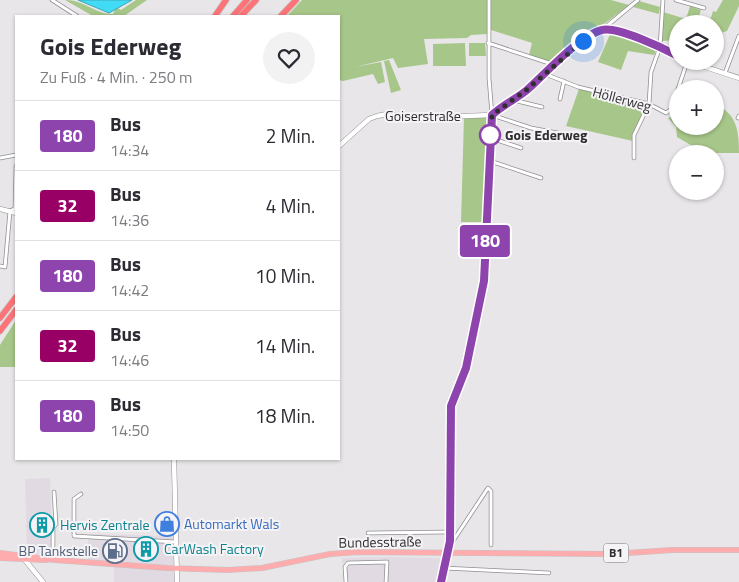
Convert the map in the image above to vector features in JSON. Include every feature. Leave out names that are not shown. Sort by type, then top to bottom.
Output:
[{"type":"highway","points":[[216,15],[226,0]]},
{"type":"highway","points":[[234,15],[247,0]]},
{"type":"highway","points":[[242,15],[256,0]]},
{"type":"highway","points":[[282,15],[296,0]]},
{"type":"highway","points":[[0,318],[15,297]]},
{"type":"highway","points":[[0,333],[15,311]]},
{"type":"main road","name":"Bundesstraße","points":[[0,558],[177,568],[259,569],[330,554],[358,552],[612,554],[672,550],[739,550]]},
{"type":"main road","name":"Bundesstraße","points":[[0,552],[51,560]]},
{"type":"street","points":[[52,0],[75,15]]},
{"type":"street","points":[[441,582],[450,541],[450,412],[454,396],[466,368],[483,291],[492,115],[488,43],[489,0]]},
{"type":"street","points":[[492,115],[545,74],[583,41],[602,30],[638,0]]},
{"type":"street","points":[[634,158],[634,135],[648,104],[651,72],[660,47],[663,0]]},
{"type":"street","points":[[676,0],[704,8]]},
{"type":"street","points":[[602,30],[615,31],[669,52]]},
{"type":"street","points":[[725,73],[739,36]]},
{"type":"street","points":[[488,43],[555,65]]},
{"type":"street","points":[[715,70],[739,78]]},
{"type":"street","name":"Höllerweg","points":[[545,74],[564,82],[648,104],[666,113],[669,111]]},
{"type":"street","points":[[560,99],[564,82]]},
{"type":"street","points":[[513,100],[542,107]]},
{"type":"street","name":"Goiserstraße","points":[[340,145],[369,119],[387,114],[414,118],[492,115]]},
{"type":"street","points":[[492,115],[531,128],[558,133]]},
{"type":"street","points":[[490,138],[521,148]]},
{"type":"street","points":[[0,158],[15,155]]},
{"type":"street","points":[[489,161],[541,178]]},
{"type":"street","points":[[0,209],[10,212],[15,210]]},
{"type":"street","points":[[0,266],[5,267],[10,212]]},
{"type":"street","points":[[174,460],[177,582]]},
{"type":"street","points":[[450,541],[453,541],[488,488],[491,492],[491,545]]},
{"type":"street","points":[[51,560],[53,528],[56,524],[54,492]]},
{"type":"street","points":[[81,494],[74,499],[74,536],[176,542]]},
{"type":"street","points":[[368,533],[449,532]]},
{"type":"street","points":[[25,560],[43,582]]},
{"type":"street","points":[[346,582],[345,567],[348,563],[387,562],[386,582]]},
{"type":"street","points":[[444,568],[549,573]]},
{"type":"shaded area","name":"Hervis Zentrale","points":[[50,478],[53,556],[27,553],[25,479]]},
{"type":"shaded area","points":[[92,534],[173,536],[174,582],[114,582],[114,562],[88,561],[88,539]]},
{"type":"shaded area","points":[[342,558],[442,558],[439,582],[344,582]]},
{"type":"green space","points":[[65,0],[78,2],[100,12],[113,14],[116,7],[121,10],[136,0],[147,0],[125,15],[91,15]]},
{"type":"green space","points":[[302,0],[611,0],[629,5],[572,47],[554,63],[529,55],[532,43],[488,29],[488,34],[471,35],[467,38],[424,39],[428,64],[398,68],[393,58],[355,67],[381,62],[385,82],[378,84],[373,74],[340,80],[340,15],[288,15]]},
{"type":"green space","points":[[723,0],[739,0],[739,6],[727,31],[724,32],[724,15],[712,15],[713,11],[716,12]]},
{"type":"green space","points":[[639,1],[660,7],[659,14],[633,7]]},
{"type":"green space","points":[[690,6],[701,10],[699,15],[687,15]]},
{"type":"green space","points":[[663,12],[673,15],[669,15],[669,41],[662,41]]},
{"type":"green space","points":[[611,32],[657,48],[654,55],[628,51],[621,70],[598,62]]},
{"type":"green space","points":[[465,43],[466,66],[433,66],[433,44]]},
{"type":"green space","points":[[469,43],[485,43],[486,56],[469,56]]},
{"type":"green space","points":[[389,60],[401,90],[391,93],[384,61]]},
{"type":"green space","points":[[580,86],[646,106],[634,132],[633,141],[566,126]]},
{"type":"green space","points":[[724,110],[735,124],[739,153],[724,153],[724,145],[690,145],[677,135],[724,135]]},
{"type":"green space","points":[[485,116],[488,119],[484,222],[461,222],[464,117]]},
{"type":"green space","points":[[15,322],[15,367],[0,367],[0,345]]},
{"type":"water","points":[[78,0],[132,0],[109,13]]},
{"type":"bus line","name":"180","points":[[441,582],[450,541],[451,406],[466,368],[484,281],[490,124],[492,115],[525,91],[583,41],[602,30],[615,31],[651,43],[669,52]]},
{"type":"place","name":"Gois Ederweg","points":[[490,135]]},
{"type":"place","name":"Automarkt Wals","points":[[167,524]]},
{"type":"place","name":"Hervis Zentrale","points":[[42,525]]},
{"type":"place","name":"CarWash Factory","points":[[146,549]]},
{"type":"place","name":"BP Tankstelle","points":[[115,551]]},
{"type":"route","points":[[490,135],[492,115],[525,91],[583,41]]}]
